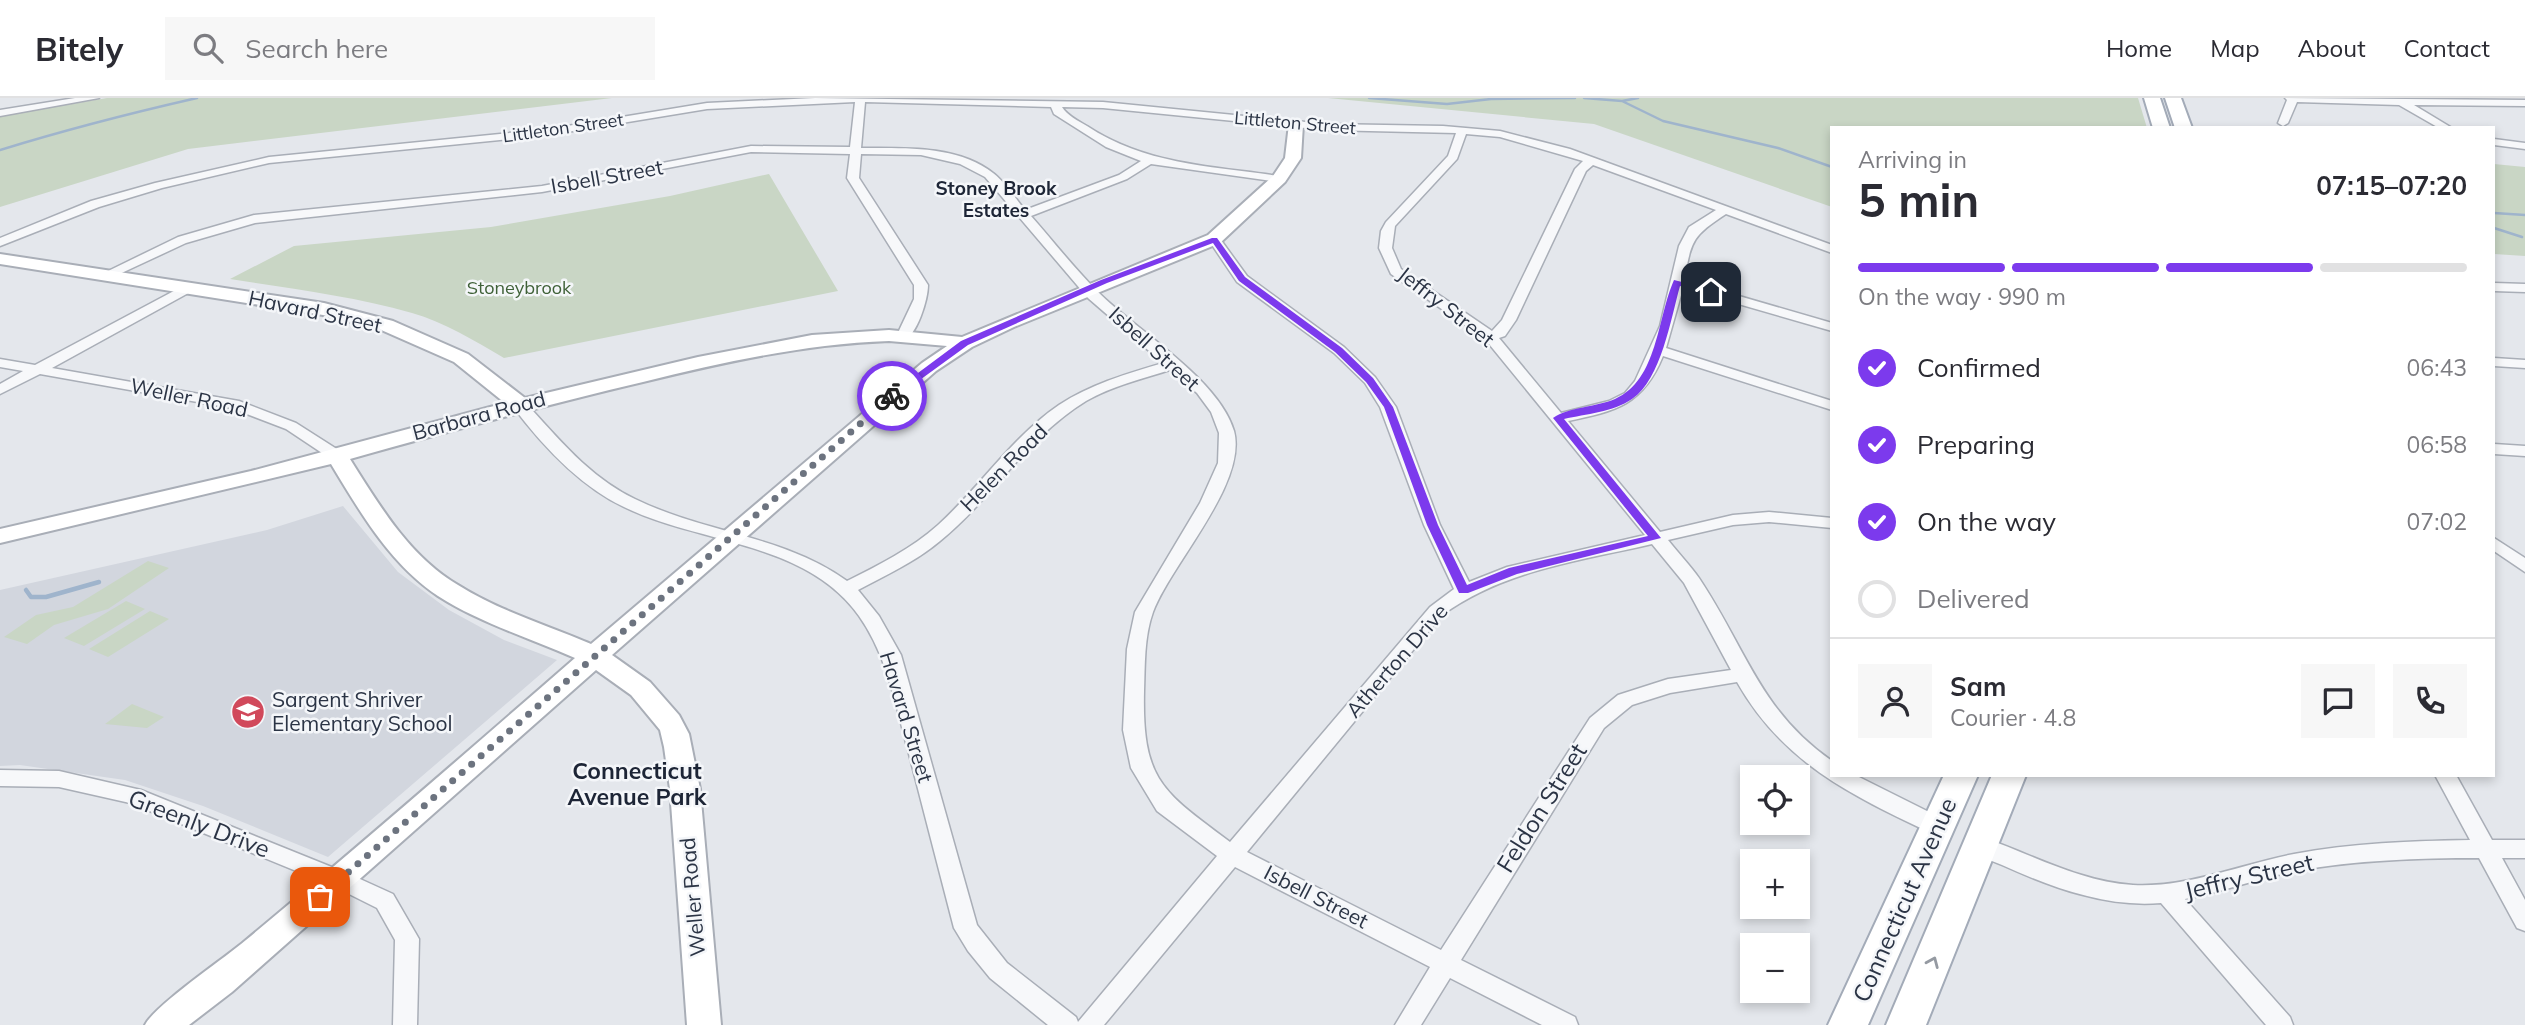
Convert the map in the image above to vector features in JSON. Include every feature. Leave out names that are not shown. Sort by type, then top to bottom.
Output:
[{"type":"main road","points":[[2172,98],[2183,126]]},
{"type":"main road","points":[[2147,105],[2161,126]]},
{"type":"main road","name":"Connecticut Avenue","points":[[1848,1025],[1960,777]]},
{"type":"main road","points":[[1906,1025],[2008,777]]},
{"type":"street","points":[[0,113],[94,98]]},
{"type":"street","points":[[2283,123],[2292,98],[2525,103]]},
{"type":"street","points":[[860,99],[853,178],[921,285],[921,299],[903,337]]},
{"type":"street","name":"Littleton Street","points":[[0,242],[107,200],[205,173],[269,160],[536,134],[707,106],[860,99],[1055,103],[1156,109],[1364,129],[1462,130],[1525,140],[1830,248]]},
{"type":"street","points":[[2398,100],[2444,126]]},
{"type":"street","points":[[1055,103],[1058,112],[1098,137],[1119,149],[1149,160],[1279,178]]},
{"type":"street","points":[[162,1025],[220,982],[341,880],[903,386],[965,343],[1090,288],[1214,239],[1279,178],[1293,158],[1296,124]]},
{"type":"street","name":"Jeffry Street","points":[[1462,130],[1453,157],[1385,233],[1384,248],[1396,271],[1490,337],[1691,580],[1707,605],[1740,675],[1773,723],[1805,755],[1830,770]]},
{"type":"street","points":[[2495,142],[2525,146]]},
{"type":"street","name":"Isbell Street","points":[[108,274],[182,240],[254,219],[289,213],[426,203],[542,189],[751,149],[921,152],[964,162],[989,175],[1026,214],[1090,288],[1093,295],[1202,390],[1218,411],[1227,433],[1226,463],[1208,503],[1144,612],[1136,649],[1133,730],[1141,768],[1165,806],[1230,853],[1566,1025]]},
{"type":"street","points":[[1026,214],[1123,177],[1149,160]]},
{"type":"street","points":[[1490,337],[1500,333],[1509,320],[1581,169],[1590,161]]},
{"type":"street","points":[[1558,418],[1605,407],[1629,397],[1643,382],[1657,350],[1685,246],[1693,230],[1724,210]]},
{"type":"street","points":[[1214,239],[1242,279],[1339,350],[1370,380],[1388,407],[1433,525],[1464,591]]},
{"type":"street","name":"Havard Street","points":[[0,259],[324,309],[386,325],[461,358],[519,404],[569,461],[602,488],[652,513],[795,559],[847,589],[869,614],[892,655],[965,928],[982,956],[1021,992],[1068,1025]]},
{"type":"street","points":[[1677,282],[1830,326]]},
{"type":"street","points":[[2495,287],[2525,288]]},
{"type":"street","points":[[0,390],[187,288]]},
{"type":"street","name":"Barbara Road","points":[[0,536],[337,456],[519,404],[778,346],[843,338],[903,337],[965,343]]},
{"type":"street","points":[[1657,350],[1830,404]]},
{"type":"street","points":[[2495,362],[2525,365]]},
{"type":"street","name":"Weller Road","points":[[0,363],[234,404],[291,426],[337,456],[377,521],[417,566],[436,582],[489,614],[593,656],[624,673],[648,693],[675,732],[683,780],[704,1025]]},
{"type":"street","name":"Helen Road","points":[[847,589],[892,567],[945,528],[1043,427],[1071,404],[1102,388],[1172,365]]},
{"type":"street","points":[[2495,449],[2525,451]]},
{"type":"street","name":"Atherton Drive","points":[[1089,1025],[1230,853],[1436,611],[1464,591],[1513,571],[1733,520],[1769,517],[1830,523]]},
{"type":"street","points":[[2495,544],[2525,566]]},
{"type":"street","name":"Feldon Street","points":[[1407,1025],[1597,723],[1625,700],[1668,686],[1740,675]]},
{"type":"street","points":[[1841,777],[1867,793],[1939,827]]},
{"type":"street","points":[[2446,777],[2525,921]]},
{"type":"street","name":"Greenly Drive","points":[[0,778],[59,779],[134,796],[341,880],[385,901],[407,939],[405,1025]]},
{"type":"street","name":"Jeffry Street","points":[[1981,846],[2051,877],[2096,890],[2168,895],[2202,884],[2297,862],[2426,849],[2525,849]]},
{"type":"street","points":[[2168,895],[2281,1025]]},
{"type":"shaded area","name":"Sargent Shriver Elementary School","points":[[343,506],[398,572],[449,610],[504,640],[557,660],[328,857],[203,806],[125,780],[20,765],[0,766],[0,590],[267,530]]},
{"type":"green space","points":[[107,98],[612,98],[188,149],[0,207],[0,116]]},
{"type":"green space","points":[[1328,98],[2138,98],[2146,126],[1830,126],[1830,206],[1594,124]]},
{"type":"green space","points":[[2495,164],[2525,167],[2525,256],[2495,254]]},
{"type":"green space","name":"Stoneybrook","points":[[769,174],[838,291],[504,358],[448,327],[412,313],[345,297],[230,279],[294,246],[491,227],[670,196]]},
{"type":"green space","points":[[148,561],[169,568],[108,609],[54,625],[27,644],[4,637],[36,615],[73,607]]},
{"type":"green space","points":[[126,601],[145,609],[84,646],[64,638]]},
{"type":"green space","points":[[150,611],[169,619],[108,657],[89,649]]},
{"type":"green space","points":[[132,704],[164,717],[147,728],[105,724]]},
{"type":"waterway","points":[[0,150],[197,98]]},
{"type":"waterway","points":[[1369,98],[1447,104],[1491,99],[1575,98]]},
{"type":"waterway","points":[[1584,98],[1622,101]]},
{"type":"waterway","points":[[1622,101],[1638,98]]},
{"type":"waterway","points":[[1622,101],[1663,121],[1778,148],[1830,166]]},
{"type":"waterway","points":[[2495,213],[2525,215]]},
{"type":"waterway","points":[[2495,228],[2522,237]]},
{"type":"waterway","points":[[26,590],[31,597],[46,597],[99,582]]},
{"type":"way so far","points":[[320,897],[892,396]]},
{"type":"place","name":"Sargent Shriver Elementary School","points":[[248,712]]},
{"type":"district","name":"Stoney Brook Estates","points":[[996,199]]},
{"type":"district","name":"Connecticut Avenue Park","points":[[637,784]]},
{"type":"route","points":[[892,396],[929,366],[965,343],[1104,281],[1214,239],[1242,279],[1339,350],[1370,380],[1388,407],[1433,525],[1464,591],[1513,571],[1655,538],[1558,418],[1605,407],[1629,397],[1643,382],[1657,350],[1677,282],[1711,292]]}]
